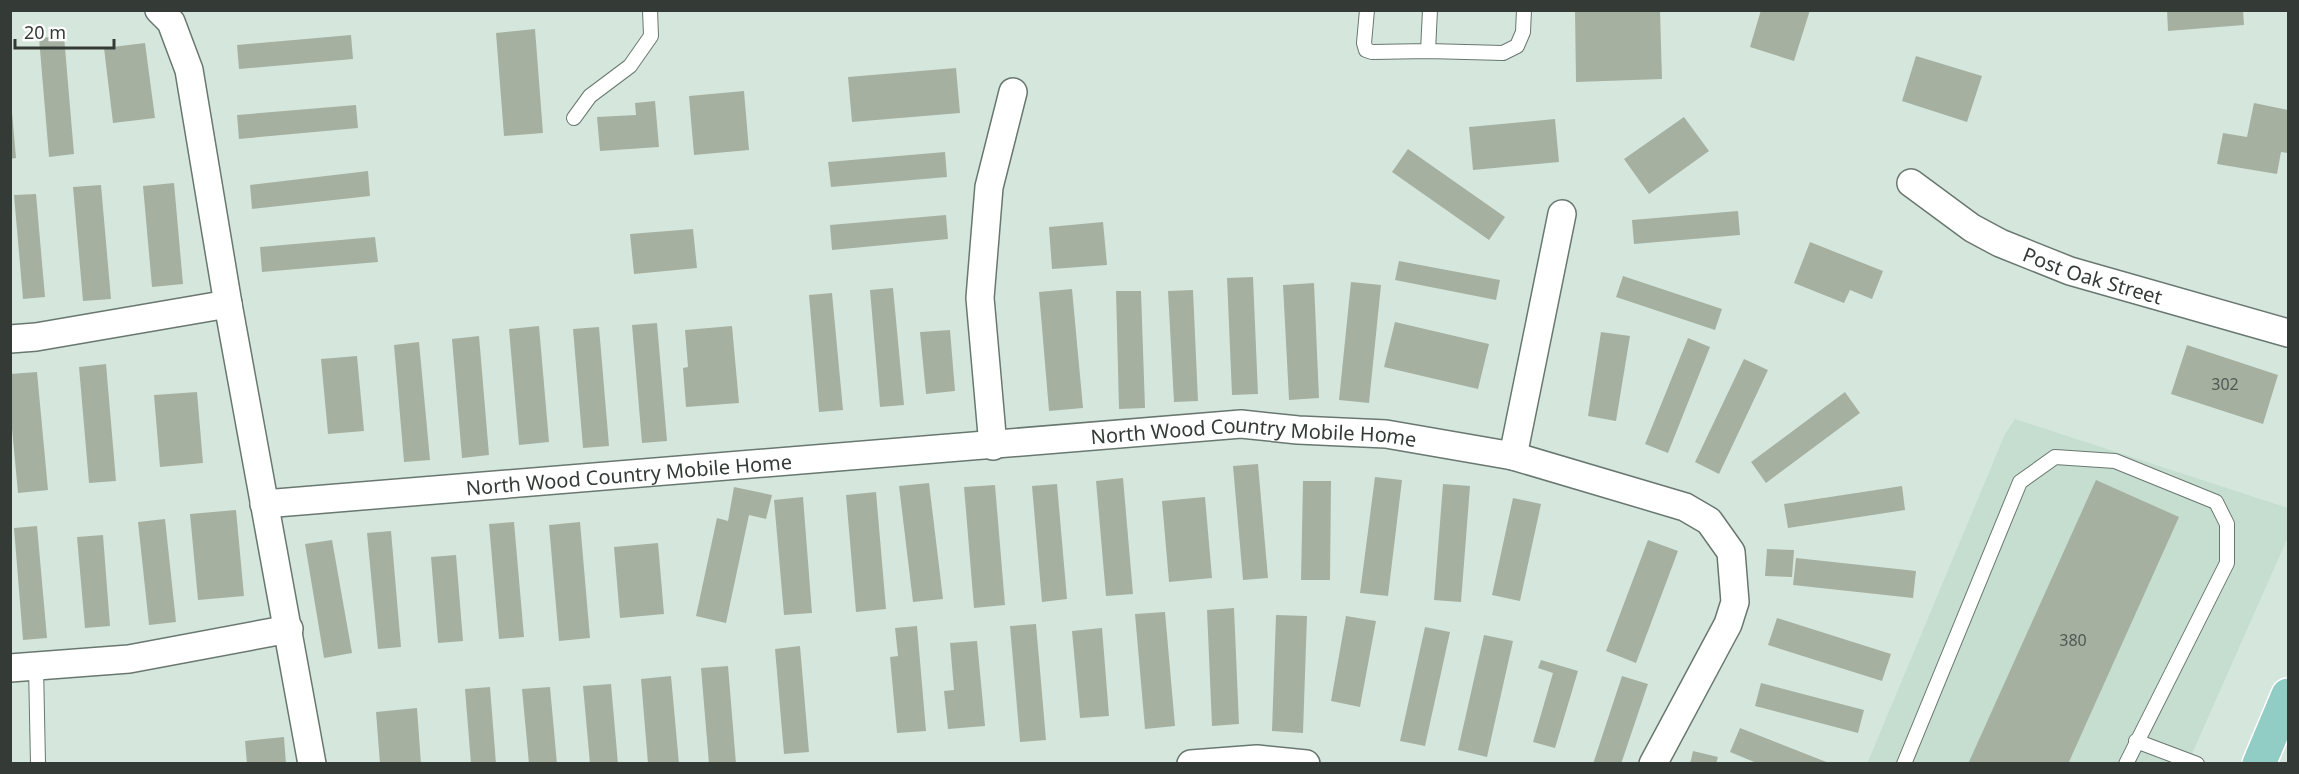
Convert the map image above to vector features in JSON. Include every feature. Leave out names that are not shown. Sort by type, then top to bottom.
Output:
[{"type":"main road","points":[[2259,764],[2289,695]]},
{"type":"street","points":[[159,10],[171,22],[189,70],[228,304],[312,764]]},
{"type":"street","points":[[993,446],[980,298],[988,187],[1013,92]]},
{"type":"street","name":"Post Oak Street","points":[[1911,183],[1972,228],[2000,243],[2070,271],[2289,333]]},
{"type":"street","points":[[1513,456],[1562,214]]},
{"type":"street","points":[[10,339],[36,337],[228,304]]},
{"type":"street","name":"North Wood Country Mobile Home","points":[[264,504],[1241,424],[1298,430],[1386,434],[1513,456],[1685,507],[1709,521],[1731,552],[1735,602],[1728,624],[1653,764]]},
{"type":"street","points":[[23,667],[129,659],[289,629]]},
{"type":"street","points":[[1191,764],[1257,759],[1306,764]]},
{"type":"lane","points":[[574,118],[590,96],[630,66],[651,36],[650,10]]},
{"type":"lane","points":[[1367,10],[1364,43],[1366,50],[1372,52],[1503,53],[1516,46],[1523,32],[1524,10]]},
{"type":"lane","points":[[1428,51],[1430,10]]},
{"type":"lane","points":[[1905,764],[2020,482],[2055,457],[2115,461],[2216,502],[2227,524],[2227,563],[2126,764]]},
{"type":"lane","points":[[23,667],[38,764]]},
{"type":"lane","points":[[2136,741],[2197,764]]},
{"type":"shaded area","points":[[2015,419],[2288,508],[2288,537],[2188,763],[1867,764],[2005,434]]},
{"type":"building","points":[[1575,10],[1660,10],[1662,79],[1576,82]]},
{"type":"building","points":[[1761,10],[1810,10],[1794,61],[1750,47]]},
{"type":"building","points":[[2167,10],[2243,10],[2244,25],[2168,31]]},
{"type":"building","points":[[535,29],[543,133],[504,136],[496,33]]},
{"type":"building","points":[[351,35],[353,59],[239,69],[237,45]]},
{"type":"building","points":[[64,36],[74,154],[49,157],[39,38]]},
{"type":"building","points":[[145,43],[155,118],[113,123],[104,48]]},
{"type":"building","points":[[1916,56],[1982,76],[1967,122],[1902,101]]},
{"type":"building","points":[[956,68],[960,113],[852,122],[848,77]]},
{"type":"building","points":[[744,91],[749,150],[694,155],[689,96]]},
{"type":"building","points":[[655,101],[659,147],[600,151],[597,117],[636,115],[635,103]]},
{"type":"building","points":[[2254,103],[2288,110],[2288,153],[2281,152],[2277,174],[2217,164],[2223,133],[2247,137]]},
{"type":"building","points":[[356,105],[358,128],[239,139],[237,115]]},
{"type":"building","points":[[10,112],[12,112],[16,158],[10,159]]},
{"type":"building","points":[[1684,117],[1709,151],[1649,194],[1624,159]]},
{"type":"building","points":[[1555,119],[1559,162],[1473,170],[1469,127]]},
{"type":"building","points":[[1408,149],[1505,217],[1489,240],[1392,172]]},
{"type":"building","points":[[945,152],[947,177],[831,187],[828,162]]},
{"type":"building","points":[[368,171],[370,196],[252,209],[250,185]]},
{"type":"building","points":[[174,183],[183,284],[152,287],[143,186]]},
{"type":"building","points":[[101,185],[111,299],[83,301],[73,187]]},
{"type":"building","points":[[36,194],[45,297],[23,299],[14,195]]},
{"type":"building","points":[[1738,211],[1740,235],[1634,244],[1632,220]]},
{"type":"building","points":[[946,215],[948,239],[832,250],[830,225]]},
{"type":"building","points":[[1103,222],[1107,265],[1052,269],[1049,227]]},
{"type":"building","points":[[693,229],[697,268],[634,274],[630,234]]},
{"type":"building","points":[[375,237],[378,262],[262,272],[260,247]]},
{"type":"building","points":[[1810,242],[1883,271],[1872,299],[1850,290],[1844,303],[1794,283]]},
{"type":"building","points":[[1399,261],[1500,280],[1496,300],[1395,280]]},
{"type":"building","points":[[1623,276],[1722,309],[1715,330],[1616,297]]},
{"type":"building","points":[[1253,277],[1258,394],[1232,395],[1227,278]]},
{"type":"building","points":[[1351,282],[1381,285],[1369,403],[1339,400]]},
{"type":"building","points":[[1314,283],[1319,398],[1289,400],[1283,285]]},
{"type":"building","points":[[893,288],[904,405],[880,407],[870,290]]},
{"type":"building","points":[[1072,289],[1083,408],[1049,411],[1039,292]]},
{"type":"building","points":[[1193,290],[1198,401],[1174,402],[1168,291]]},
{"type":"building","points":[[1116,291],[1141,291],[1145,408],[1119,409]]},
{"type":"building","points":[[832,293],[843,410],[819,412],[809,295]]},
{"type":"building","points":[[1395,322],[1489,344],[1478,389],[1384,367]]},
{"type":"building","points":[[657,323],[667,441],[642,443],[632,325]]},
{"type":"building","points":[[539,326],[549,442],[519,445],[509,329]]},
{"type":"building","points":[[732,326],[739,403],[686,407],[683,368],[688,367],[685,330]]},
{"type":"building","points":[[599,327],[609,446],[583,448],[573,329]]},
{"type":"building","points":[[950,330],[955,391],[926,394],[920,332]]},
{"type":"building","points":[[1601,332],[1630,336],[1616,421],[1588,416]]},
{"type":"building","points":[[479,336],[489,455],[462,458],[452,339]]},
{"type":"building","points":[[1688,338],[1710,347],[1668,453],[1645,444]]},
{"type":"building","points":[[419,342],[430,460],[404,462],[394,345]]},
{"type":"building","points":[[2187,345],[2278,375],[2263,424],[2171,394]]},
{"type":"building","points":[[357,356],[364,431],[328,434],[321,359]]},
{"type":"building","points":[[1744,359],[1768,370],[1719,474],[1695,462]]},
{"type":"building","points":[[106,364],[116,481],[89,483],[79,367]]},
{"type":"building","points":[[37,372],[48,490],[18,493],[10,407],[10,374]]},
{"type":"building","points":[[197,392],[203,463],[160,467],[154,395]]},
{"type":"building","points":[[1845,392],[1860,413],[1766,483],[1751,462]]},
{"type":"building","points":[[1258,464],[1268,578],[1243,580],[1233,466]]},
{"type":"building","points":[[1375,477],[1402,480],[1388,596],[1360,593]]},
{"type":"building","points":[[1123,478],[1133,594],[1106,596],[1096,481]]},
{"type":"building","points":[[2096,480],[2179,517],[2068,764],[1968,764]]},
{"type":"building","points":[[1303,481],[1331,481],[1330,580],[1301,580]]},
{"type":"building","points":[[929,483],[943,599],[913,602],[899,486]]},
{"type":"building","points":[[1057,484],[1067,599],[1042,602],[1032,486]]},
{"type":"building","points":[[1443,484],[1470,486],[1461,602],[1434,600]]},
{"type":"building","points":[[995,485],[1005,605],[974,608],[964,487]]},
{"type":"building","points":[[1902,486],[1905,510],[1788,528],[1784,504]]},
{"type":"building","points":[[734,487],[772,495],[766,519],[749,515],[726,623],[696,616],[717,518],[728,521]]},
{"type":"building","points":[[876,492],[886,609],[856,612],[846,495]]},
{"type":"building","points":[[803,497],[812,613],[784,615],[774,500]]},
{"type":"building","points":[[1205,497],[1212,578],[1169,582],[1162,501]]},
{"type":"building","points":[[1513,498],[1541,504],[1520,601],[1492,595]]},
{"type":"building","points":[[236,510],[244,596],[198,600],[190,514]]},
{"type":"building","points":[[165,519],[176,622],[149,625],[138,522]]},
{"type":"building","points":[[514,522],[524,637],[499,639],[489,524]]},
{"type":"building","points":[[580,522],[590,638],[559,641],[549,525]]},
{"type":"building","points":[[37,526],[47,638],[23,640],[14,528]]},
{"type":"building","points":[[391,531],[401,647],[378,649],[367,533]]},
{"type":"building","points":[[103,535],[110,626],[85,628],[77,537]]},
{"type":"building","points":[[332,540],[352,653],[324,658],[305,544]]},
{"type":"building","points":[[1648,540],[1678,551],[1636,663],[1606,651]]},
{"type":"building","points":[[658,543],[664,614],[620,618],[614,547]]},
{"type":"building","points":[[1767,549],[1794,550],[1792,577],[1765,576]]},
{"type":"building","points":[[456,555],[463,641],[438,643],[431,557]]},
{"type":"building","points":[[1796,558],[1916,571],[1913,598],[1793,585]]},
{"type":"building","points":[[1234,608],[1239,724],[1212,726],[1207,610]]},
{"type":"building","points":[[1165,612],[1175,726],[1145,729],[1135,614]]},
{"type":"building","points":[[1276,615],[1307,616],[1303,733],[1272,731]]},
{"type":"building","points":[[1346,616],[1376,621],[1360,707],[1331,701]]},
{"type":"building","points":[[1777,618],[1891,654],[1882,681],[1768,645]]},
{"type":"building","points":[[1036,624],[1046,740],[1020,742],[1010,626]]},
{"type":"building","points":[[917,626],[926,731],[897,733],[890,657],[898,656],[895,628]]},
{"type":"building","points":[[1425,627],[1450,632],[1425,746],[1400,741]]},
{"type":"building","points":[[1102,628],[1109,716],[1080,718],[1072,631]]},
{"type":"building","points":[[1484,635],[1513,641],[1487,757],[1458,750]]},
{"type":"building","points":[[977,641],[985,726],[948,729],[944,691],[954,690],[950,643]]},
{"type":"building","points":[[800,646],[809,752],[784,754],[775,649]]},
{"type":"building","points":[[1541,660],[1578,671],[1555,748],[1533,742],[1553,673],[1538,668]]},
{"type":"building","points":[[728,666],[736,764],[709,764],[701,668]]},
{"type":"building","points":[[671,676],[679,764],[648,764],[641,679]]},
{"type":"building","points":[[1622,676],[1648,684],[1621,764],[1593,764]]},
{"type":"building","points":[[1761,683],[1864,710],[1858,733],[1755,706]]},
{"type":"building","points":[[611,684],[618,764],[590,764],[583,686]]},
{"type":"building","points":[[490,687],[496,764],[471,764],[465,689]]},
{"type":"building","points":[[550,687],[557,764],[529,764],[522,689]]},
{"type":"building","points":[[417,708],[421,764],[380,764],[376,712]]},
{"type":"building","points":[[1740,728],[1829,764],[1759,764],[1730,752]]},
{"type":"building","points":[[284,737],[286,764],[247,764],[245,741]]},
{"type":"building","points":[[1693,751],[1718,757],[1716,764],[1690,764]]}]
